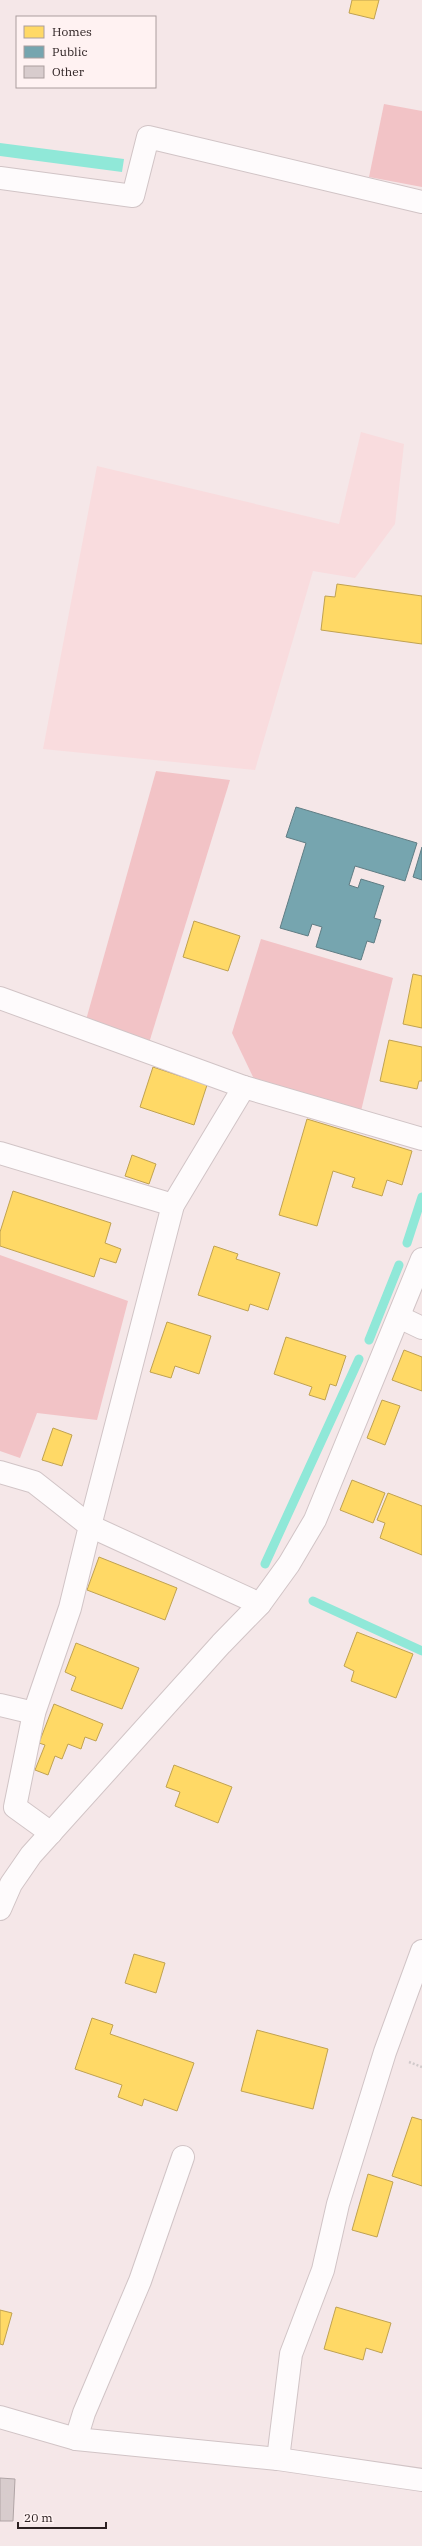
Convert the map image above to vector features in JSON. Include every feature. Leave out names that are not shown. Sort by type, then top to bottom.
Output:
[{"type":"street","points":[[0,178],[133,196],[148,137],[422,202]]},
{"type":"street","points":[[0,998],[244,1087],[422,1139]]},
{"type":"street","points":[[51,1833],[15,1807],[34,1713],[70,1608],[173,1205],[244,1087]]},
{"type":"street","points":[[0,1153],[173,1205]]},
{"type":"street","points":[[0,1909],[11,1884],[51,1833],[221,1644],[260,1604],[289,1564],[315,1520],[333,1472],[422,1259]]},
{"type":"street","points":[[399,1317],[422,1328]]},
{"type":"street","points":[[0,1472],[34,1482],[90,1526],[260,1604]]},
{"type":"street","points":[[0,1705],[34,1713]]},
{"type":"street","points":[[278,2459],[291,2354],[323,2270],[338,2204],[380,2067],[422,1951]]},
{"type":"street","points":[[76,2439],[84,2413],[140,2281],[183,2157]]},
{"type":"street","points":[[0,2417],[76,2439],[278,2459],[422,2480]]},
{"type":"shaded area","points":[[384,104],[422,111],[422,187],[369,177]]},
{"type":"shaded area","points":[[0,143],[124,159],[122,172],[0,156]]},
{"type":"shaded area","points":[[361,432],[404,444],[395,524],[355,578],[313,571],[255,770],[43,749],[97,466],[339,524]]},
{"type":"shaded area","points":[[156,771],[230,780],[149,1043],[86,1020]]},
{"type":"shaded area","points":[[261,939],[393,978],[361,1111],[254,1079],[232,1033]]},
{"type":"shaded area","points":[[0,1255],[128,1301],[97,1420],[37,1413],[20,1458],[0,1451]]},
{"type":"building: Homes","points":[[352,0],[379,0],[374,19],[349,13]]},
{"type":"building: Homes","points":[[337,584],[422,596],[422,644],[321,630],[325,596],[335,597]]},
{"type":"building: Homes","points":[[194,921],[240,936],[228,971],[183,957]]},
{"type":"building: Homes","points":[[413,974],[422,976],[422,1028],[403,1024]]},
{"type":"building: Homes","points":[[389,1040],[422,1047],[422,1081],[419,1081],[417,1089],[380,1081]]},
{"type":"building: Homes","points":[[153,1067],[207,1085],[194,1125],[140,1107]]},
{"type":"building: Homes","points":[[307,1119],[412,1151],[402,1185],[387,1180],[382,1196],[352,1187],[355,1178],[333,1171],[317,1226],[279,1215]]},
{"type":"building: Homes","points":[[132,1155],[156,1164],[149,1184],[125,1176]]},
{"type":"building: Homes","points":[[13,1191],[111,1223],[105,1243],[121,1249],[116,1263],[100,1258],[94,1277],[0,1246],[0,1232]]},
{"type":"building: Homes","points":[[214,1246],[238,1254],[236,1259],[280,1273],[268,1310],[250,1304],[248,1311],[198,1295]]},
{"type":"building: Homes","points":[[167,1322],[211,1336],[199,1374],[175,1366],[171,1378],[150,1372]]},
{"type":"building: Homes","points":[[286,1337],[346,1356],[336,1386],[330,1384],[325,1400],[309,1395],[312,1387],[274,1374]]},
{"type":"building: Homes","points":[[404,1350],[422,1357],[422,1391],[392,1380]]},
{"type":"building: Homes","points":[[382,1400],[400,1406],[385,1445],[367,1438]]},
{"type":"building: Homes","points":[[53,1428],[72,1435],[62,1466],[42,1460]]},
{"type":"building: Homes","points":[[352,1480],[385,1493],[373,1523],[340,1510]]},
{"type":"building: Homes","points":[[388,1493],[422,1506],[422,1555],[380,1538],[385,1523],[377,1520]]},
{"type":"building: Homes","points":[[99,1557],[177,1588],[165,1620],[87,1590]]},
{"type":"building: Homes","points":[[357,1632],[413,1654],[396,1698],[351,1681],[354,1671],[344,1666]]},
{"type":"building: Homes","points":[[76,1643],[139,1668],[122,1709],[71,1690],[76,1677],[65,1672]]},
{"type":"building: Homes","points":[[54,1704],[103,1724],[96,1741],[85,1737],[81,1749],[68,1744],[62,1759],[55,1756],[48,1775],[35,1770],[45,1745],[39,1743]]},
{"type":"building: Homes","points":[[174,1765],[232,1787],[218,1823],[175,1806],[180,1792],[166,1787]]},
{"type":"building: Homes","points":[[134,1954],[165,1963],[156,1993],[125,1983]]},
{"type":"building: Homes","points":[[92,2018],[113,2025],[110,2034],[194,2063],[177,2111],[144,2099],[142,2106],[118,2097],[122,2085],[75,2069]]},
{"type":"building: Homes","points":[[257,2030],[328,2049],[313,2109],[241,2091]]},
{"type":"building: Homes","points":[[412,2117],[422,2120],[422,2186],[392,2176]]},
{"type":"building: Homes","points":[[368,2174],[393,2182],[377,2237],[352,2230]]},
{"type":"building: Homes","points":[[336,2307],[391,2323],[382,2353],[366,2348],[363,2360],[324,2349]]},
{"type":"building: Homes","points":[[0,2310],[12,2313],[3,2345],[0,2344]]},
{"type":"building: Public","points":[[296,807],[417,843],[405,881],[355,866],[349,885],[358,888],[361,879],[384,886],[374,918],[381,920],[374,943],[367,941],[361,960],[316,947],[322,927],[312,924],[308,936],[280,928],[306,843],[286,837]]},
{"type":"building: Public","points":[[422,847],[422,880],[413,877]]},
{"type":"building: Other","points":[[0,2478],[15,2479],[13,2521],[0,2521]]},
{"type":"waterway","points":[[407,1243],[422,1197]]},
{"type":"waterway","points":[[369,1340],[399,1265]]},
{"type":"waterway","points":[[265,1564],[359,1359]]},
{"type":"waterway","points":[[313,1601],[422,1651]]}]
